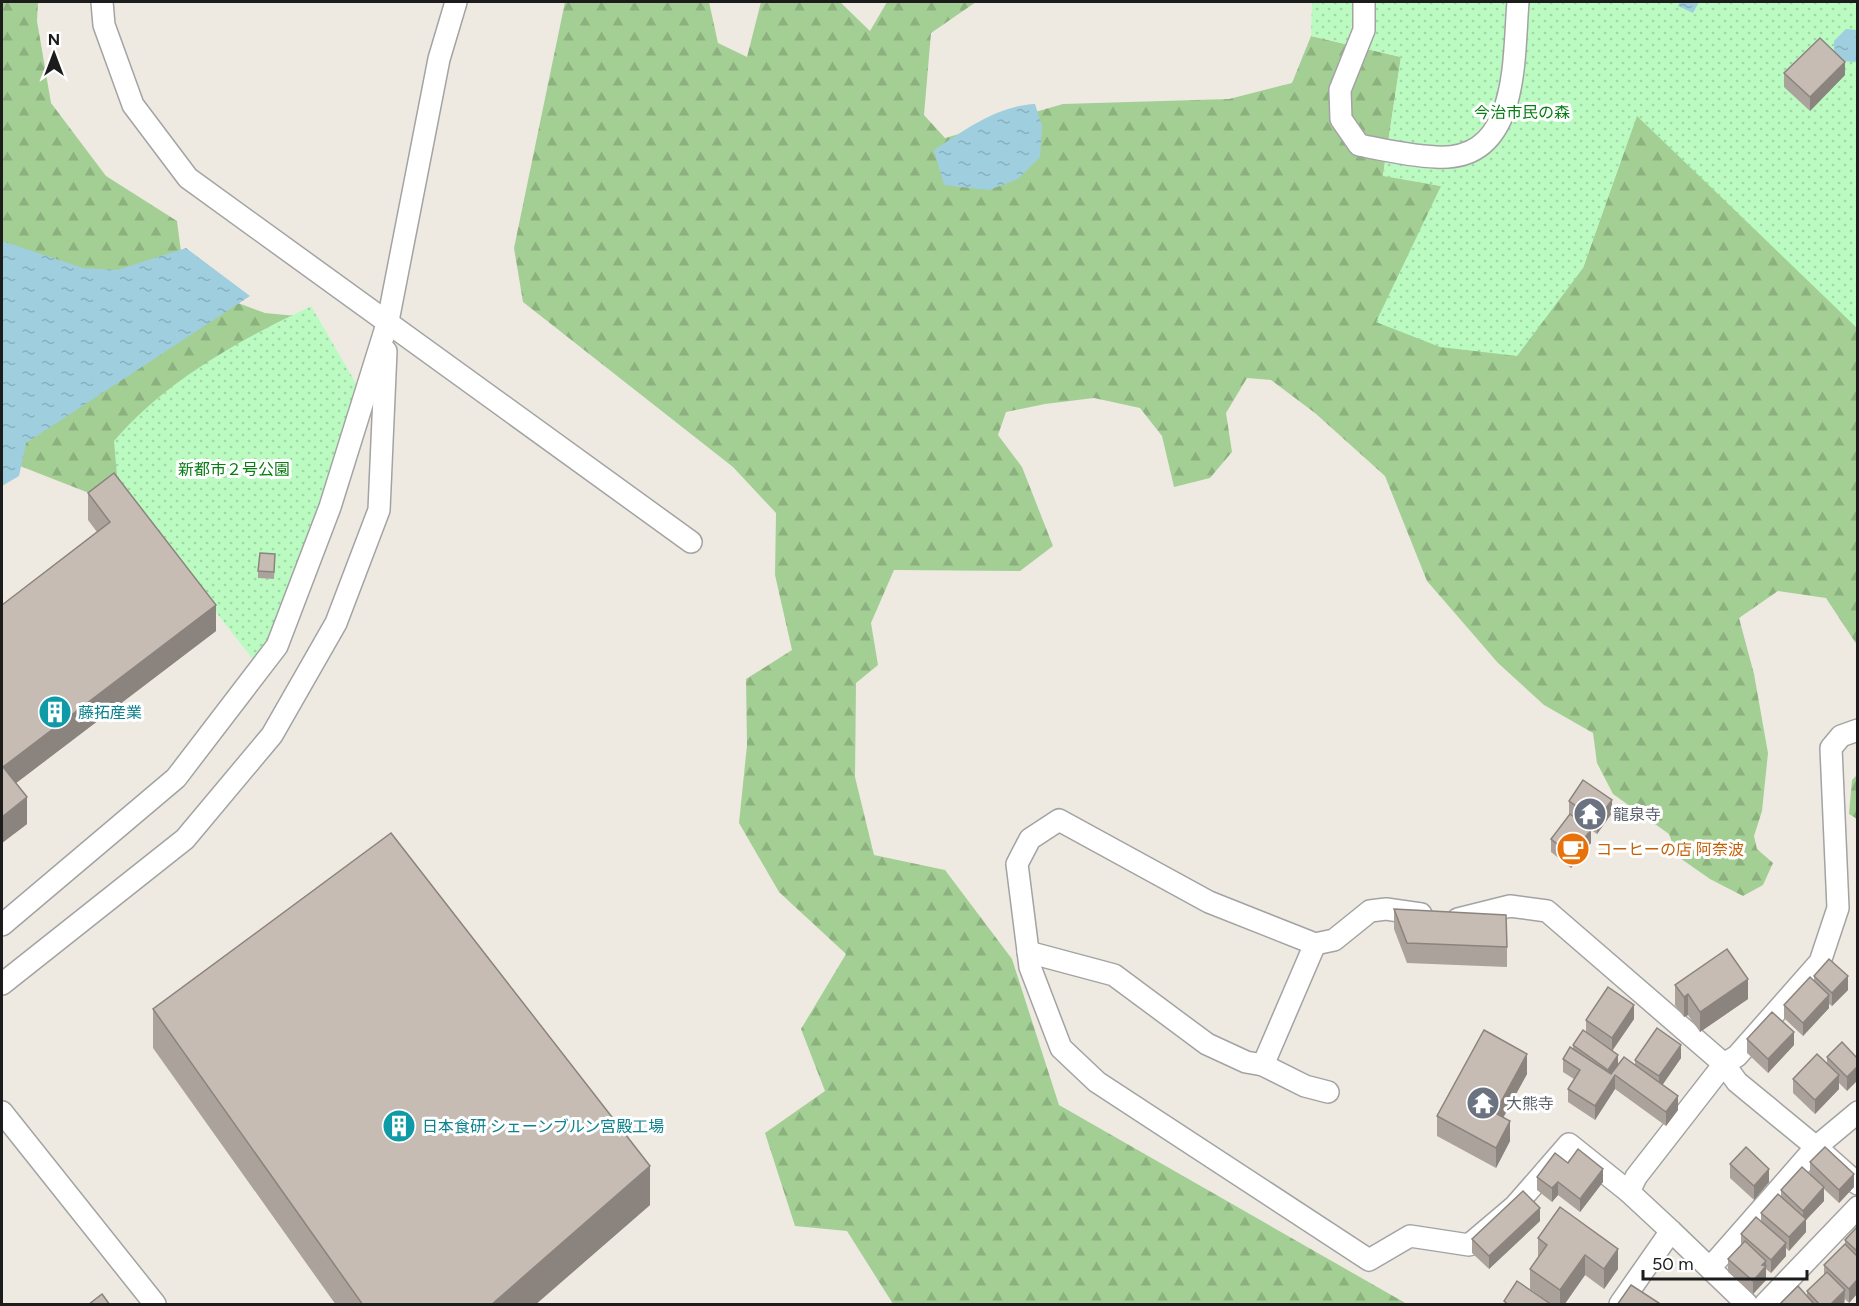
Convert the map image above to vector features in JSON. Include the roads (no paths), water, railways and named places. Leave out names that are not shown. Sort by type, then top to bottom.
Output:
[{"type":"street","points":[[102,2],[104,25],[133,105],[188,178],[691,542]]},
{"type":"street","points":[[2,925],[176,778],[277,646],[330,507],[388,321],[439,59],[456,2]]},
{"type":"street","points":[[1364,2],[1364,30],[1340,90],[1341,119],[1359,145],[1438,158],[1475,152],[1494,134],[1510,99],[1518,2]]},
{"type":"street","points":[[2,984],[185,839],[272,735],[336,623],[379,510],[388,321]]},
{"type":"street","points":[[1629,1191],[1636,1177],[1724,1064],[1737,1056],[1820,962],[1838,908],[1831,748],[1841,736],[1857,730]]},
{"type":"street","points":[[1747,1305],[1629,1191],[1569,1144],[1515,1206],[1469,1245],[1410,1236],[1369,1260],[1097,1082],[1061,1048],[1030,967],[1017,864],[1030,839],[1059,820],[1209,902],[1316,944],[1334,939],[1370,911],[1386,909],[1462,920],[1510,906],[1547,910],[1724,1064],[1737,1082],[1857,1184]]},
{"type":"street","points":[[1263,1065],[1316,944]]},
{"type":"street","points":[[1028,952],[1114,975],[1207,1044],[1246,1062],[1263,1065],[1305,1086],[1328,1092]]},
{"type":"street","points":[[2,1112],[155,1305]]},
{"type":"street","points":[[1710,1268],[1816,1147],[1857,1112]]},
{"type":"street","points":[[1765,1305],[1857,1207]]},
{"type":"street","points":[[1620,1305],[1671,1231]]},
{"type":"water","points":[[1680,2],[1699,2],[1693,13],[1678,6]]},
{"type":"water","points":[[1846,29],[1857,30],[1857,62],[1842,61],[1834,52],[1834,41]]},
{"type":"water","points":[[1035,104],[1042,126],[1040,157],[1018,179],[989,190],[944,185],[934,150],[995,114]]},
{"type":"water","points":[[2,241],[83,268],[117,270],[186,248],[250,296],[26,443],[19,476],[2,486]]},
{"type":"place","name":"藤拓産業","points":[[55,712]]},
{"type":"place","name":"龍泉寺","points":[[1590,814]]},
{"type":"place","name":"コーヒーの店 阿奈波","points":[[1573,849]]},
{"type":"place","name":"大熊寺","points":[[1483,1103]]},
{"type":"place","name":"日本食研 シェーンブルン宮殿工場","points":[[399,1126]]},
{"type":"park label","name":"今治市民の森","points":[[1522,112]]},
{"type":"park label","name":"新都市２号公園","points":[[234,469]]}]
